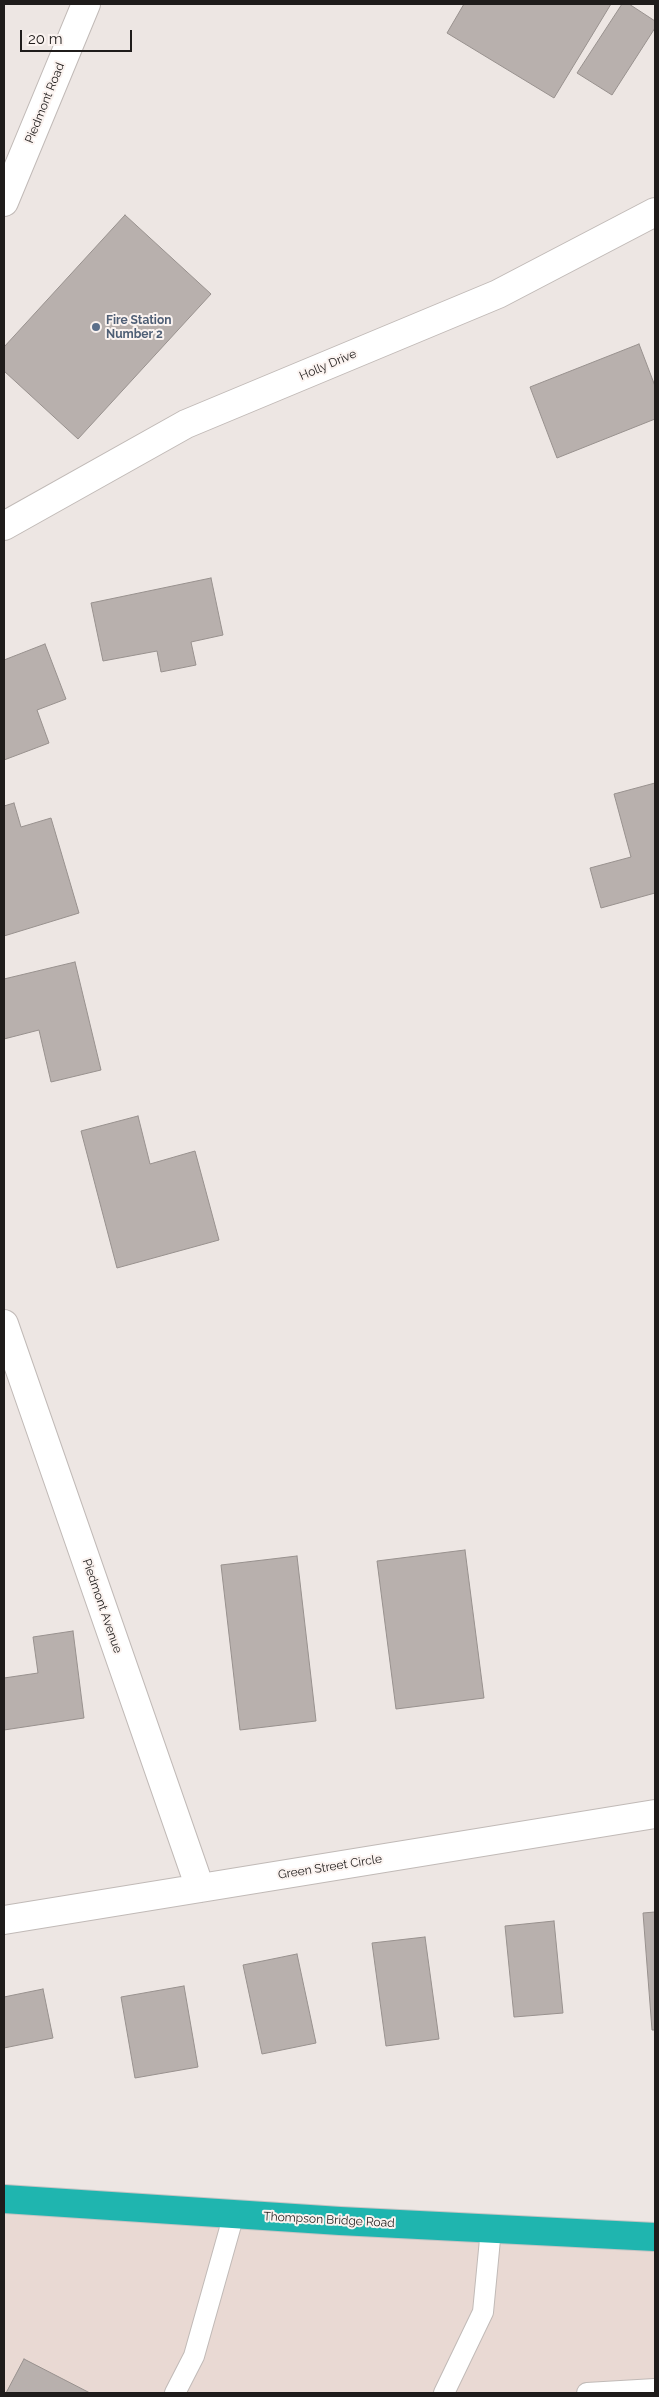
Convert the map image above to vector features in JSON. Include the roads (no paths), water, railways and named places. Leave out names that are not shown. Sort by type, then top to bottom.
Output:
[{"type":"highway","name":"Thompson Bridge Road","points":[[4,2199],[234,2214],[655,2237]]},
{"type":"street","name":"Piedmont Road","points":[[4,202],[86,4]]},
{"type":"street","name":"Holly Drive","points":[[4,526],[186,424],[498,294],[655,212]]},
{"type":"street","name":"Piedmont Avenue","points":[[4,1324],[200,1888]]},
{"type":"street","name":"Green Street Circle","points":[[4,1920],[655,1814]]},
{"type":"lane","points":[[175,2393],[194,2356],[234,2214]]},
{"type":"lane","points":[[444,2393],[483,2312],[491,2229]]},
{"type":"lane","points":[[586,2393],[655,2389]]},
{"type":"place","name":"Fire Station Number 2","points":[[96,327]]}]
